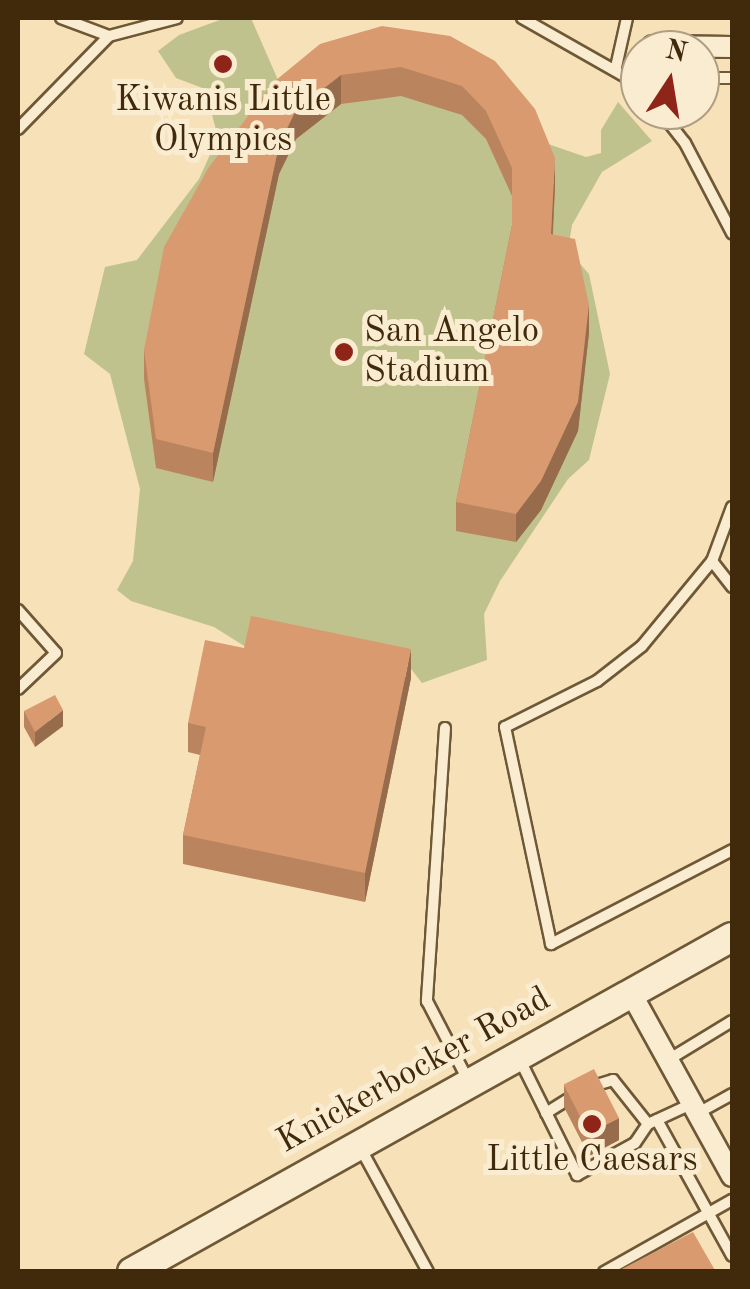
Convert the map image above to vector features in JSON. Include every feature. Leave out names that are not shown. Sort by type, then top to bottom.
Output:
[{"type":"main road","name":"Knickerbocker Road","points":[[132,1272],[732,937]]},
{"type":"street","points":[[631,992],[732,1176]]},
{"type":"lane","points":[[60,18],[109,36]]},
{"type":"lane","points":[[18,129],[109,36],[176,18]]},
{"type":"lane","points":[[522,18],[620,69]]},
{"type":"lane","points":[[616,67],[627,18]]},
{"type":"lane","points":[[675,130],[732,233]]},
{"type":"lane","points":[[732,507],[712,560],[642,646],[597,681],[505,727],[551,944],[732,850]]},
{"type":"lane","points":[[712,560],[732,587]]},
{"type":"lane","points":[[18,610],[56,653],[18,689]]},
{"type":"lane","points":[[446,728],[427,1001],[469,1083]]},
{"type":"lane","points":[[668,1060],[732,1021]]},
{"type":"lane","points":[[518,1056],[577,1175],[634,1143],[653,1122],[732,1094]]},
{"type":"lane","points":[[546,1112],[613,1080],[653,1122],[732,1256]]},
{"type":"lane","points":[[359,1145],[428,1272]]},
{"type":"lane","points":[[604,1272],[732,1200]]},
{"type":"green space","name":"San Angelo Stadium","points":[[225,18],[251,18],[278,80],[308,62],[586,157],[601,153],[601,130],[618,102],[620,130],[642,130],[652,141],[602,172],[572,225],[568,250],[589,274],[610,374],[589,460],[568,479],[500,581],[484,614],[487,660],[422,683],[401,656],[249,649],[214,627],[131,601],[117,590],[133,561],[140,489],[110,374],[84,354],[105,267],[137,260],[199,179],[218,137],[205,89],[176,78],[158,51],[179,35]]},
{"type":"building","points":[[382,26],[450,36],[495,61],[535,109],[555,158],[551,234],[575,239],[589,305],[578,402],[541,481],[516,514],[456,502],[512,225],[512,168],[486,111],[462,86],[401,67],[341,75],[296,110],[279,145],[213,453],[156,439],[144,350],[164,247],[209,167],[275,81],[320,44]]},
{"type":"building","points":[[251,616],[411,649],[365,873],[183,835],[206,727],[188,723],[205,640],[244,648]]},
{"type":"building","points":[[55,695],[63,710],[35,732],[24,711]]},
{"type":"building","points":[[594,1069],[619,1118],[589,1133],[564,1084]]},
{"type":"building","points":[[693,1232],[716,1272],[616,1272]]},
{"type":"place","name":"Kiwanis Little Olympics","points":[[223,64]]},
{"type":"place","name":"San Angelo Stadium","points":[[344,352]]},
{"type":"place","name":"Little Caesars","points":[[592,1124]]}]
